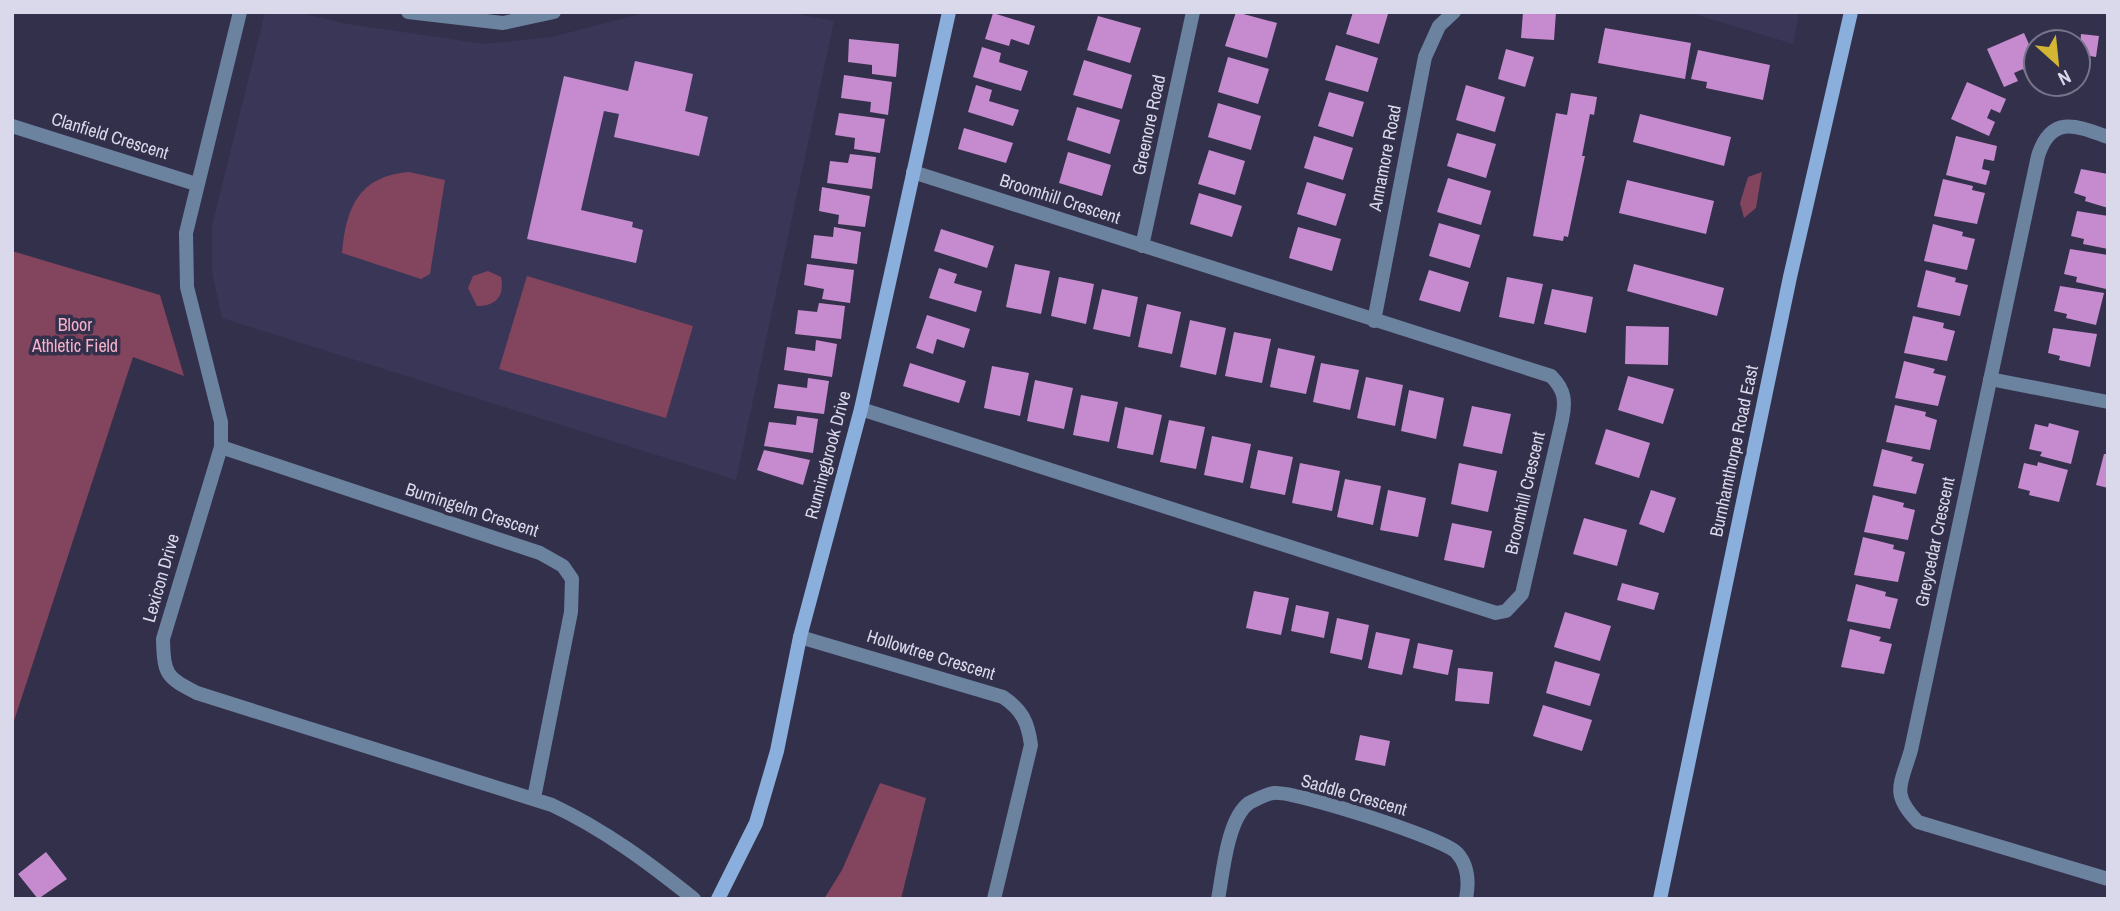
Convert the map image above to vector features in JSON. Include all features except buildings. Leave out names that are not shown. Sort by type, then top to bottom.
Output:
[{"type":"street","name":"Lexicon Drive","points":[[240,12],[186,233],[187,287],[221,422],[221,447],[163,639],[163,662],[171,679],[197,693],[534,798],[591,824],[635,852],[694,899]]},
{"type":"street","points":[[408,12],[503,23],[554,12]]},
{"type":"street","name":"Runningbrook Drive","points":[[718,899],[756,823],[777,751],[800,636],[861,410],[948,12]]},
{"type":"street","name":"Greenore Road","points":[[1142,246],[1193,12]]},
{"type":"street","name":"Annamore Road","points":[[1374,320],[1424,57],[1439,26],[1454,12]]},
{"type":"street","name":"Burnhamthorpe Road East","points":[[1660,899],[1787,290],[1851,12]]},
{"type":"street","name":"Clanfield Crescent","points":[[12,126],[196,184]]},
{"type":"street","name":"Greycedar Crescent","points":[[2108,137],[2068,126],[2054,129],[2044,138],[1911,750],[1899,792],[1903,806],[1918,822],[2108,879]]},
{"type":"street","name":"Broomhill Crescent","points":[[861,410],[1496,612],[1506,611],[1522,594],[1566,403],[1564,391],[1551,376],[913,172]]},
{"type":"street","points":[[1990,379],[2108,402]]},
{"type":"street","name":"Burningelm Crescent","points":[[221,447],[540,553],[563,566],[572,579],[570,612],[534,798]]},
{"type":"street","name":"Hollowtree Crescent","points":[[800,636],[1003,697],[1018,707],[1029,725],[1031,745],[993,899]]},
{"type":"street","name":"Saddle Crescent","points":[[1218,899],[1229,837],[1247,804],[1274,792],[1310,800],[1436,839],[1457,852],[1467,872],[1466,899]]},
{"type":"shaded area","points":[[265,12],[298,12],[347,24],[485,44],[552,37],[648,12],[786,12],[834,21],[736,480],[222,318],[212,272],[212,226]]},
{"type":"shaded area","points":[[1687,12],[1799,12],[1793,44]]},
{"type":"green space","points":[[409,172],[445,180],[430,274],[421,279],[342,253],[347,222],[358,197],[378,180]]},
{"type":"green space","points":[[1762,172],[1756,208],[1744,218],[1740,203],[1748,177]]},
{"type":"green space","name":"Bloor Athletic Field","points":[[12,251],[160,295],[184,376],[133,357],[12,727]]},
{"type":"green space","points":[[488,271],[501,277],[502,290],[494,302],[477,306],[468,288],[473,276]]},
{"type":"green space","points":[[527,276],[693,326],[666,418],[499,369]]},
{"type":"green space","points":[[880,783],[926,798],[901,899],[824,899],[842,870]]}]
